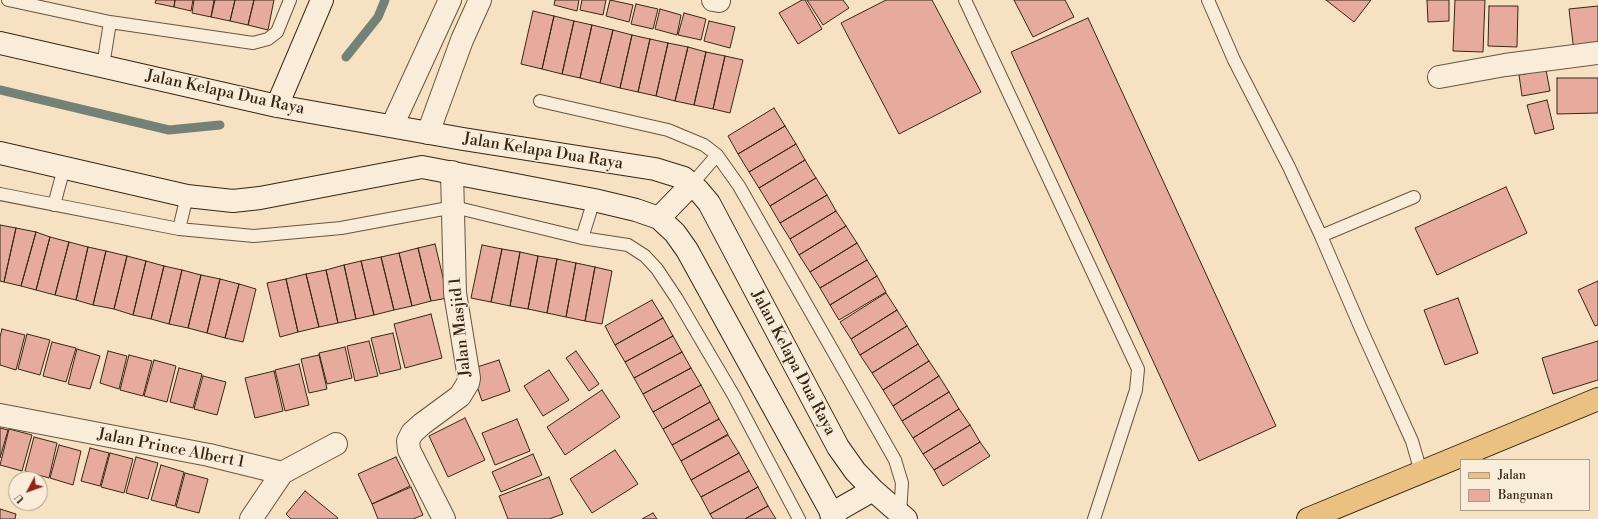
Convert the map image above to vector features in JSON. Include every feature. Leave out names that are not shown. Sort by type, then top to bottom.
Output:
[{"type":"main road","points":[[277,106],[322,0]]},
{"type":"main road","points":[[392,126],[450,0]]},
{"type":"main road","points":[[428,133],[462,40],[480,0]]},
{"type":"main road","name":"Jalan Kelapa Dua Raya","points":[[0,43],[277,106],[428,133],[655,169],[684,178],[692,184],[709,203],[838,447],[855,471],[873,490],[903,516]]},
{"type":"main road","points":[[1439,77],[1512,64],[1598,53]]},
{"type":"main road","points":[[0,153],[187,196],[221,200],[246,200],[422,167],[594,200],[636,210],[659,218],[675,233],[687,250],[833,516],[873,490]]},
{"type":"main road","name":"Jalan Masjid 1","points":[[444,519],[409,450],[408,442],[415,430],[460,396],[468,383],[469,378],[455,293],[452,172]]},
{"type":"main road","points":[[659,218],[692,184]]},
{"type":"main road","points":[[1308,519],[1598,399]]},
{"type":"main road","name":"Jalan Prince Albert 1","points":[[0,415],[209,455],[282,473]]},
{"type":"main road","points":[[251,519],[282,473],[336,444]]},
{"type":"lane","points":[[8,0],[110,22],[253,43],[268,39],[277,32],[290,0]]},
{"type":"lane","points":[[965,0],[1138,369],[1136,390],[1094,519]]},
{"type":"lane","points":[[1208,0],[1234,60],[1289,167],[1321,236],[1412,441],[1422,472]]},
{"type":"lane","points":[[103,66],[110,22]]},
{"type":"lane","points":[[540,101],[668,130],[704,145],[717,155],[739,186],[895,460],[902,483],[903,516]]},
{"type":"lane","points":[[692,184],[717,155]]},
{"type":"lane","points":[[54,205],[64,168]]},
{"type":"lane","points":[[0,194],[179,229],[254,236],[341,228],[454,207],[582,238],[628,245],[646,256],[657,269],[677,299],[734,396],[799,519]]},
{"type":"lane","points":[[179,229],[187,196]]},
{"type":"lane","points":[[1321,236],[1414,197]]},
{"type":"lane","points":[[582,238],[594,200]]},
{"type":"building","points":[[156,0],[175,0],[174,7],[155,3]]},
{"type":"building","points":[[175,0],[193,0],[191,11],[174,7]]},
{"type":"building","points":[[194,0],[215,0],[211,17],[192,13]]},
{"type":"building","points":[[214,0],[235,0],[230,21],[211,17]]},
{"type":"building","points":[[235,0],[254,0],[248,25],[230,21]]},
{"type":"building","points":[[254,0],[274,0],[268,30],[248,25]]},
{"type":"building","points":[[555,0],[579,0],[577,11],[554,5]]},
{"type":"building","points":[[582,0],[606,0],[603,15],[580,10]]},
{"type":"building","points":[[610,0],[633,5],[629,22],[606,16]]},
{"type":"building","points":[[802,0],[805,0],[822,29],[798,44],[779,13]]},
{"type":"building","points":[[807,0],[843,0],[849,8],[823,25]]},
{"type":"building","points":[[886,0],[932,0],[981,92],[899,134],[841,23]]},
{"type":"building","points":[[1014,0],[1065,0],[1074,17],[1033,37]]},
{"type":"building","points":[[1326,0],[1371,0],[1354,22]]},
{"type":"building","points":[[1427,0],[1449,0],[1449,21],[1428,22]]},
{"type":"building","points":[[1455,0],[1485,0],[1483,52],[1453,51]]},
{"type":"building","points":[[636,4],[658,9],[653,29],[631,24]]},
{"type":"building","points":[[1489,6],[1518,6],[1517,47],[1488,46]]},
{"type":"building","points":[[1598,6],[1598,49],[1574,52],[1569,9]]},
{"type":"building","points":[[660,9],[681,15],[677,35],[655,29]]},
{"type":"building","points":[[533,11],[554,16],[542,69],[521,64]]},
{"type":"building","points":[[684,13],[706,19],[701,40],[678,35]]},
{"type":"building","points":[[554,16],[574,21],[562,74],[542,69]]},
{"type":"building","points":[[1088,18],[1276,426],[1199,461],[1011,52]]},
{"type":"building","points":[[574,21],[592,25],[580,78],[562,74]]},
{"type":"building","points":[[709,21],[735,27],[730,48],[704,41]]},
{"type":"building","points":[[592,25],[613,30],[600,83],[580,78]]},
{"type":"building","points":[[613,30],[632,35],[620,88],[600,83]]},
{"type":"building","points":[[632,35],[650,39],[638,92],[620,88]]},
{"type":"building","points":[[650,39],[668,43],[656,96],[638,92]]},
{"type":"building","points":[[668,43],[688,47],[675,101],[656,96]]},
{"type":"building","points":[[688,47],[706,52],[694,105],[675,101]]},
{"type":"building","points":[[706,52],[725,56],[713,109],[694,105]]},
{"type":"building","points":[[725,56],[743,60],[730,113],[713,109]]},
{"type":"building","points":[[1546,70],[1550,91],[1522,96],[1519,75]]},
{"type":"building","points":[[1557,78],[1598,78],[1598,113],[1557,114]]},
{"type":"building","points":[[1547,100],[1554,129],[1535,134],[1527,105]]},
{"type":"building","points":[[774,108],[785,126],[738,154],[728,136]]},
{"type":"building","points":[[785,126],[796,144],[749,172],[738,154]]},
{"type":"building","points":[[796,144],[805,160],[759,188],[749,172]]},
{"type":"building","points":[[805,160],[816,178],[770,206],[759,188]]},
{"type":"building","points":[[816,178],[827,195],[780,223],[770,206]]},
{"type":"building","points":[[1506,187],[1527,233],[1437,275],[1415,228]]},
{"type":"building","points":[[827,195],[836,211],[790,239],[780,223]]},
{"type":"building","points":[[836,211],[846,226],[799,255],[790,239]]},
{"type":"building","points":[[0,225],[16,228],[4,282],[0,281]]},
{"type":"building","points":[[846,226],[857,243],[810,272],[799,255]]},
{"type":"building","points":[[16,228],[36,232],[21,286],[4,282]]},
{"type":"building","points":[[36,232],[50,237],[36,290],[21,286]]},
{"type":"building","points":[[50,237],[69,242],[55,295],[36,290]]},
{"type":"building","points":[[69,242],[88,247],[76,300],[55,295]]},
{"type":"building","points":[[857,243],[867,260],[820,288],[810,272]]},
{"type":"building","points":[[435,244],[448,298],[431,301],[418,248]]},
{"type":"building","points":[[482,245],[502,249],[491,302],[471,298]]},
{"type":"building","points":[[88,247],[106,251],[93,305],[76,300]]},
{"type":"building","points":[[418,248],[431,301],[412,306],[399,253]]},
{"type":"building","points":[[502,249],[520,252],[510,306],[491,302]]},
{"type":"building","points":[[106,251],[127,256],[114,309],[93,305]]},
{"type":"building","points":[[520,252],[538,256],[528,309],[510,306]]},
{"type":"building","points":[[399,253],[412,306],[394,310],[381,257]]},
{"type":"building","points":[[127,256],[146,261],[133,315],[114,309]]},
{"type":"building","points":[[538,256],[557,259],[547,313],[528,309]]},
{"type":"building","points":[[381,257],[394,310],[374,315],[361,261]]},
{"type":"building","points":[[557,259],[576,263],[566,317],[547,313]]},
{"type":"building","points":[[867,260],[877,276],[830,305],[820,288]]},
{"type":"building","points":[[146,261],[164,266],[151,319],[133,315]]},
{"type":"building","points":[[361,261],[374,315],[356,319],[344,265]]},
{"type":"building","points":[[576,263],[595,267],[585,321],[566,317]]},
{"type":"building","points":[[344,265],[356,319],[338,323],[326,270]]},
{"type":"building","points":[[164,266],[182,270],[169,324],[151,319]]},
{"type":"building","points":[[595,267],[612,271],[602,324],[585,321]]},
{"type":"building","points":[[182,270],[201,275],[188,328],[169,324]]},
{"type":"building","points":[[326,270],[338,323],[319,327],[306,274]]},
{"type":"building","points":[[306,274],[319,327],[298,332],[286,279]]},
{"type":"building","points":[[201,275],[220,279],[207,333],[188,328]]},
{"type":"building","points":[[877,276],[886,292],[839,320],[830,305]]},
{"type":"building","points":[[220,279],[239,284],[225,338],[207,333]]},
{"type":"building","points":[[286,279],[298,332],[280,337],[267,283]]},
{"type":"building","points":[[1598,281],[1598,325],[1595,326],[1578,290]]},
{"type":"building","points":[[239,284],[256,289],[243,342],[225,338]]},
{"type":"building","points":[[886,293],[897,310],[851,339],[840,322]]},
{"type":"building","points":[[1458,298],[1478,353],[1445,365],[1424,310]]},
{"type":"building","points":[[652,300],[663,318],[615,345],[605,326]]},
{"type":"building","points":[[897,310],[907,326],[860,355],[851,339]]},
{"type":"building","points":[[431,314],[442,358],[405,368],[394,324]]},
{"type":"building","points":[[663,318],[673,336],[625,362],[615,345]]},
{"type":"building","points":[[907,326],[918,344],[872,373],[860,355]]},
{"type":"building","points":[[2,329],[25,335],[16,370],[0,365],[0,337]]},
{"type":"building","points":[[393,333],[401,369],[380,374],[371,338]]},
{"type":"building","points":[[27,334],[50,340],[40,375],[18,369]]},
{"type":"building","points":[[673,336],[682,352],[634,378],[625,362]]},
{"type":"building","points":[[369,341],[378,376],[355,381],[347,346]]},
{"type":"building","points":[[1598,341],[1598,380],[1553,394],[1542,358]]},
{"type":"building","points":[[52,342],[76,348],[66,382],[43,376]]},
{"type":"building","points":[[918,344],[929,361],[883,390],[872,373]]},
{"type":"building","points":[[345,347],[352,378],[327,384],[319,353]]},
{"type":"building","points":[[77,349],[100,356],[90,389],[68,384]]},
{"type":"building","points":[[108,351],[127,356],[119,389],[100,383]]},
{"type":"building","points":[[576,351],[599,384],[589,391],[566,358]]},
{"type":"building","points":[[682,352],[691,368],[643,394],[634,378]]},
{"type":"building","points":[[129,355],[152,361],[143,396],[120,390]]},
{"type":"building","points":[[319,355],[327,389],[309,393],[301,359]]},
{"type":"building","points":[[154,360],[176,366],[167,402],[144,396]]},
{"type":"building","points":[[499,360],[510,391],[482,401],[471,369]]},
{"type":"building","points":[[929,361],[939,376],[893,406],[883,390]]},
{"type":"building","points":[[299,364],[309,405],[285,411],[275,370]]},
{"type":"building","points":[[179,368],[202,374],[193,408],[170,402]]},
{"type":"building","points":[[691,368],[701,385],[653,412],[643,394]]},
{"type":"building","points":[[549,370],[569,400],[543,416],[524,386]]},
{"type":"building","points":[[274,371],[283,411],[255,418],[245,378]]},
{"type":"building","points":[[203,376],[226,382],[217,415],[194,409]]},
{"type":"building","points":[[939,376],[949,392],[902,421],[893,406]]},
{"type":"building","points":[[701,385],[710,402],[663,429],[653,412]]},
{"type":"building","points":[[602,390],[620,417],[565,455],[547,427]]},
{"type":"building","points":[[949,392],[959,409],[913,438],[902,421]]},
{"type":"building","points":[[710,402],[719,419],[672,445],[663,429]]},
{"type":"building","points":[[959,409],[970,425],[923,454],[913,438]]},
{"type":"building","points":[[465,418],[485,460],[448,477],[429,436]]},
{"type":"building","points":[[517,419],[530,451],[495,465],[482,433]]},
{"type":"building","points":[[719,419],[728,434],[681,461],[672,445]]},
{"type":"building","points":[[970,425],[980,442],[934,470],[923,454]]},
{"type":"building","points":[[0,428],[8,430],[0,458]]},
{"type":"building","points":[[9,429],[32,435],[22,471],[0,465]]},
{"type":"building","points":[[728,435],[739,453],[691,480],[681,461]]},
{"type":"building","points":[[34,437],[57,443],[49,478],[48,471],[25,471]]},
{"type":"building","points":[[980,442],[990,456],[943,486],[934,470]]},
{"type":"building","points":[[59,445],[81,451],[73,485],[50,478]]},
{"type":"building","points":[[90,448],[109,453],[100,486],[81,481]]},
{"type":"building","points":[[615,450],[638,484],[592,513],[570,479]]},
{"type":"building","points":[[110,453],[133,459],[124,493],[101,487]]},
{"type":"building","points":[[739,453],[749,471],[701,497],[691,480]]},
{"type":"building","points":[[533,454],[542,475],[501,492],[492,472]]},
{"type":"building","points":[[136,457],[158,463],[148,499],[126,493]]},
{"type":"building","points":[[396,457],[410,486],[372,504],[358,474]]},
{"type":"building","points":[[161,465],[184,472],[175,506],[151,500]]},
{"type":"building","points":[[749,471],[758,487],[710,514],[701,497]]},
{"type":"building","points":[[185,473],[208,479],[199,513],[176,507]]},
{"type":"building","points":[[549,477],[563,514],[549,519],[508,519],[499,496]]},
{"type":"building","points":[[411,487],[423,515],[413,519],[378,519],[372,504]]},
{"type":"building","points":[[758,487],[768,506],[745,519],[713,519],[710,514]]},
{"type":"building","points":[[305,491],[338,518],[291,519],[286,514]]},
{"type":"building","points":[[768,506],[776,519],[745,519]]},
{"type":"building","points":[[0,509],[16,514],[15,519],[0,519]]},
{"type":"building","points":[[653,513],[657,519],[642,519]]},
{"type":"waterway","points":[[346,57],[378,17],[385,0]]},
{"type":"waterway","points":[[0,90],[169,130],[220,125]]}]
